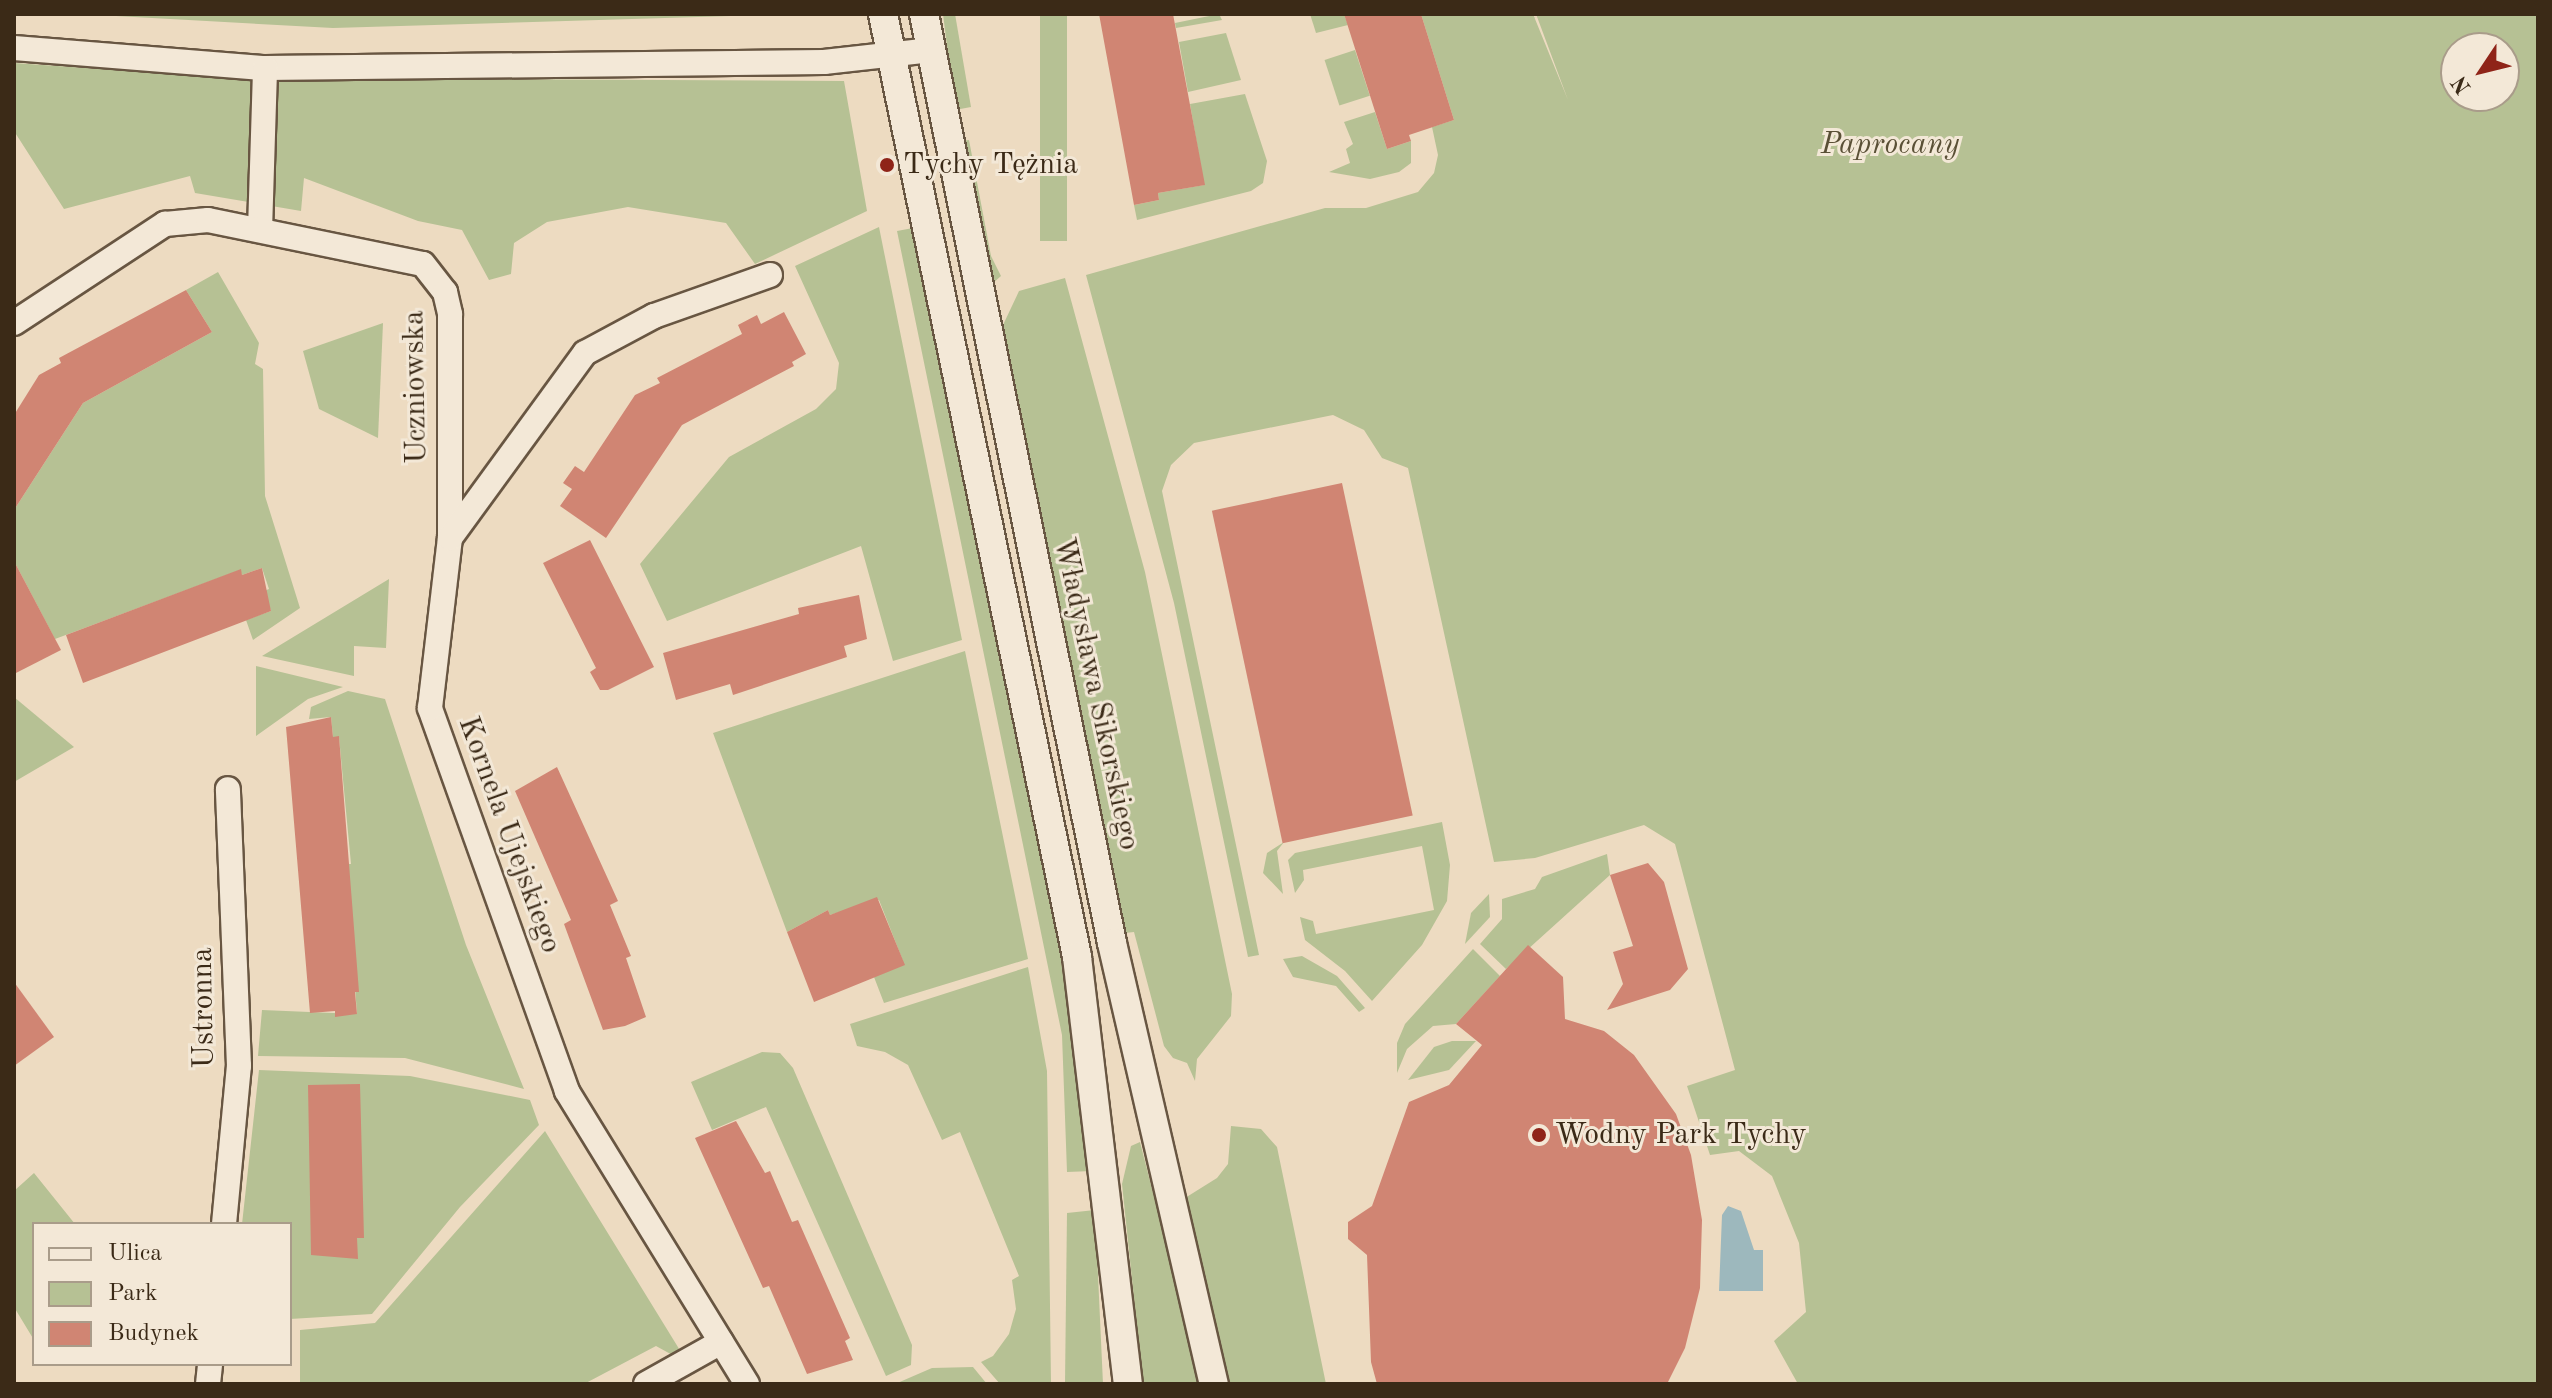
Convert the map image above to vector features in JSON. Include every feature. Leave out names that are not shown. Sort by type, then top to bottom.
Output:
[{"type":"street","points":[[883,14],[1077,957],[1128,1384]]},
{"type":"street","name":"Władysława Sikorskiego","points":[[924,14],[1112,943],[1214,1384]]},
{"type":"street","points":[[14,48],[265,68],[824,62],[931,50]]},
{"type":"street","points":[[260,230],[265,68]]},
{"type":"street","name":"Uczniowska","points":[[14,323],[165,224],[208,220],[408,258],[423,264],[437,278],[450,314],[450,538]]},
{"type":"street","name":"Kornela Ujejskiego","points":[[747,1384],[567,1091],[430,708],[450,538],[585,353],[654,316],[770,275]]},
{"type":"street","name":"Ustronna","points":[[224,1222],[239,1066],[228,789]]},
{"type":"street","points":[[646,1384],[721,1342]]},
{"type":"green space","points":[[80,14],[797,14],[333,28]]},
{"type":"green space","points":[[943,14],[955,14],[971,107],[955,110]]},
{"type":"green space","points":[[1040,14],[1067,14],[1067,241],[1040,241]]},
{"type":"green space","points":[[1219,14],[1222,20],[1176,28],[1175,23]]},
{"type":"green space","points":[[1310,14],[1344,14],[1348,25],[1316,33]]},
{"type":"green space","name":"Paprocany","points":[[1421,14],[1533,14],[1568,100],[1536,14],[2538,14],[2538,1384],[1798,1384],[1774,1341],[1806,1312],[1799,1243],[1772,1176],[1739,1151],[1710,1155],[1687,1086],[1735,1070],[1675,844],[1644,825],[1535,858],[1494,862],[1408,468],[1382,458],[1364,430],[1333,415],[1194,443],[1171,465],[1162,491],[1259,955],[1248,957],[1174,603],[1086,275],[1325,208],[1366,208],[1418,192],[1434,173],[1438,155],[1432,127],[1454,120]]},
{"type":"green space","points":[[1226,33],[1241,80],[1188,92],[1179,42]]},
{"type":"green space","points":[[1355,50],[1370,96],[1339,106],[1325,60]]},
{"type":"green space","points":[[14,63],[231,78],[844,81],[867,211],[755,264],[726,223],[628,207],[547,222],[514,243],[511,274],[489,280],[462,230],[418,221],[304,178],[301,211],[195,193],[190,176],[64,209],[14,131]]},
{"type":"green space","points":[[1245,94],[1267,161],[1263,183],[1251,191],[1137,220],[1134,205],[1159,200],[1158,193],[1204,185],[1190,104]]},
{"type":"green space","points":[[1375,112],[1387,149],[1411,141],[1411,163],[1399,172],[1370,179],[1329,172],[1350,163],[1346,149],[1353,144],[1344,122]]},
{"type":"green space","points":[[969,140],[991,256],[1001,276],[993,283],[962,141]]},
{"type":"green space","points":[[879,227],[962,640],[893,661],[861,546],[667,621],[640,564],[729,457],[816,409],[836,389],[839,363],[795,266]]},
{"type":"green space","points":[[913,228],[1059,946],[1092,1171],[1067,1172],[1062,1035],[897,231]]},
{"type":"green space","points":[[218,272],[259,343],[255,364],[263,369],[265,496],[300,608],[253,640],[246,620],[271,611],[264,591],[269,589],[262,568],[242,575],[240,570],[55,639],[14,561],[14,510],[83,403],[212,332],[186,290]]},
{"type":"green space","points":[[1065,278],[1145,572],[1232,994],[1231,1016],[1197,1059],[1195,1081],[1187,1063],[1173,1058],[1164,1046],[1134,932],[1125,933],[1004,337],[1003,325],[1019,291]]},
{"type":"green space","points":[[383,323],[378,438],[319,409],[303,351]]},
{"type":"green space","points":[[389,579],[386,648],[354,646],[354,676],[262,656]]},
{"type":"green space","points":[[965,651],[1028,959],[884,1003],[874,977],[903,961],[879,900],[830,915],[828,910],[787,932],[713,733]]},
{"type":"green space","points":[[256,666],[343,687],[308,699],[256,736]]},
{"type":"green space","points":[[348,691],[385,699],[466,945],[524,1089],[405,1058],[258,1056],[262,1010],[357,1014],[346,864],[351,864],[339,737],[333,737],[331,717],[309,719],[311,707]]},
{"type":"green space","points":[[14,697],[74,747],[14,782]]},
{"type":"green space","points":[[1442,822],[1450,865],[1447,901],[1422,945],[1372,1001],[1345,971],[1305,940],[1300,917],[1313,921],[1316,934],[1434,910],[1422,846],[1303,870],[1304,880],[1295,893],[1288,860],[1295,853]]},
{"type":"green space","points":[[1284,842],[1277,851],[1283,894],[1263,873],[1267,853]]},
{"type":"green space","points":[[1607,854],[1610,875],[1506,969],[1480,944],[1502,919],[1502,899],[1535,889],[1542,877]]},
{"type":"green space","points":[[1489,894],[1490,917],[1465,944],[1471,913]]},
{"type":"green space","points":[[1473,949],[1500,976],[1456,1024],[1433,1026],[1407,1049],[1397,1073],[1397,1043],[1405,1024]]},
{"type":"green space","points":[[1302,956],[1337,976],[1365,1008],[1359,1012],[1336,986],[1293,977],[1283,959]]},
{"type":"green space","points":[[1028,967],[1047,1071],[1051,1384],[1000,1384],[981,1362],[993,1356],[1009,1334],[1016,1309],[1012,1280],[1019,1276],[960,1132],[942,1140],[908,1065],[885,1052],[857,1046],[850,1024]]},
{"type":"green space","points":[[1452,1041],[1476,1041],[1449,1070],[1408,1080],[1434,1047]]},
{"type":"green space","points":[[762,1052],[780,1053],[793,1068],[912,1345],[911,1365],[886,1376],[766,1107],[712,1130],[691,1082]]},
{"type":"green space","points":[[259,1070],[410,1076],[530,1100],[539,1125],[460,1207],[372,1314],[292,1319],[292,1222],[242,1222]]},
{"type":"green space","points":[[1231,1126],[1261,1129],[1277,1147],[1326,1384],[1227,1384],[1185,1198],[1217,1178],[1228,1164]]},
{"type":"green space","points":[[545,1131],[681,1352],[676,1357],[656,1346],[584,1384],[300,1384],[300,1330],[375,1323]]},
{"type":"green space","points":[[1140,1142],[1202,1384],[1143,1384],[1122,1184],[1131,1146]]},
{"type":"green space","points":[[34,1173],[73,1222],[32,1222],[32,1337],[14,1307],[14,1191]]},
{"type":"green space","points":[[1095,1210],[1103,1384],[1065,1384],[1067,1213]]},
{"type":"green space","points":[[973,1367],[987,1384],[895,1384],[932,1368]]},
{"type":"water","points":[[1728,1206],[1741,1211],[1754,1250],[1763,1250],[1763,1291],[1719,1291],[1722,1215]]},
{"type":"building","points":[[1099,14],[1173,14],[1205,185],[1158,193],[1159,200],[1134,205]]},
{"type":"building","points":[[1344,14],[1421,14],[1454,120],[1409,135],[1411,141],[1387,149]]},
{"type":"building","points":[[186,290],[212,332],[83,403],[14,510],[14,415],[39,375],[61,363],[59,358]]},
{"type":"building","points":[[784,312],[806,354],[792,362],[794,366],[682,425],[606,538],[560,506],[572,489],[563,483],[575,466],[584,472],[635,395],[660,383],[657,378],[742,334],[738,325],[757,315],[761,324]]},
{"type":"building","points":[[1342,483],[1413,816],[1283,843],[1212,511]]},
{"type":"building","points":[[590,540],[654,667],[608,690],[600,690],[590,672],[596,668],[543,563]]},
{"type":"building","points":[[14,561],[61,650],[14,674]]},
{"type":"building","points":[[262,568],[271,611],[83,683],[66,635],[241,569],[242,575]]},
{"type":"building","points":[[859,595],[867,639],[844,646],[847,657],[733,695],[730,684],[676,700],[663,653],[799,614],[798,608]]},
{"type":"building","points":[[331,717],[333,737],[339,736],[359,992],[355,992],[357,1014],[335,1017],[335,1011],[310,1013],[286,727]]},
{"type":"building","points":[[557,767],[618,901],[610,905],[631,956],[626,958],[646,1017],[625,1026],[603,1030],[564,924],[571,920],[515,791]]},
{"type":"building","points":[[1648,863],[1664,882],[1688,969],[1670,990],[1607,1010],[1623,984],[1613,952],[1633,946],[1610,875]]},
{"type":"building","points":[[877,897],[905,965],[814,1002],[787,932],[828,910],[830,915]]},
{"type":"building","name":"Wodny Park Tychy","points":[[1528,945],[1563,977],[1565,1019],[1604,1031],[1634,1055],[1676,1114],[1691,1155],[1702,1220],[1700,1288],[1685,1348],[1667,1384],[1377,1384],[1371,1362],[1367,1255],[1348,1239],[1348,1222],[1372,1206],[1409,1102],[1449,1085],[1482,1045],[1456,1024]]},
{"type":"building","points":[[14,982],[54,1037],[14,1066]]},
{"type":"building","points":[[360,1084],[364,1238],[357,1238],[358,1259],[311,1255],[308,1085]]},
{"type":"building","points":[[736,1121],[765,1173],[770,1171],[792,1222],[798,1220],[850,1338],[845,1341],[853,1360],[807,1374],[769,1286],[763,1288],[695,1138]]},
{"type":"place","name":"Tychy Tężnia","points":[[887,165]]},
{"type":"place","name":"Wodny Park Tychy","points":[[1539,1135]]}]
